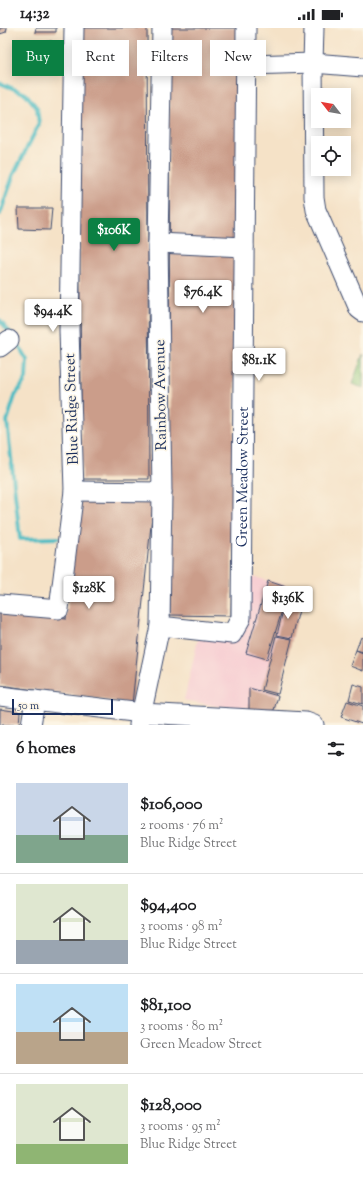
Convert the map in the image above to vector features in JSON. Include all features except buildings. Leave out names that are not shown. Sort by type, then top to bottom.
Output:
[{"type":"street","name":"Blue Ridge Street","points":[[0,604],[59,609],[74,490],[69,330],[74,28]]},
{"type":"street","name":"Rainbow Avenue","points":[[140,719],[160,626],[162,492],[158,243],[162,28]]},
{"type":"street","name":"Green Meadow Street","points":[[246,28],[246,40]]},
{"type":"street","points":[[314,28],[314,197],[316,210],[359,309],[363,312]]},
{"type":"street","points":[[266,64],[313,63],[363,67]]},
{"type":"street","name":"Green Meadow Street","points":[[160,626],[232,634],[242,618],[245,76]]},
{"type":"street","points":[[158,243],[244,247]]},
{"type":"street","points":[[74,490],[162,492]]},
{"type":"street","points":[[0,696],[35,700],[140,719],[306,722],[314,725]]},
{"type":"street","points":[[31,725],[35,700]]},
{"type":"shaded area","points":[[250,576],[304,590],[275,708],[221,707],[184,700],[198,639],[237,639]]},
{"type":"green space","points":[[363,354],[363,388],[352,384]]},
{"type":"waterway","points":[[0,83],[26,94],[37,108],[39,124],[13,176],[0,214]]},
{"type":"waterway","points":[[0,320],[11,334]]},
{"type":"waterway","points":[[15,340],[27,360],[26,379],[15,396],[7,421],[20,539],[58,538]]}]
